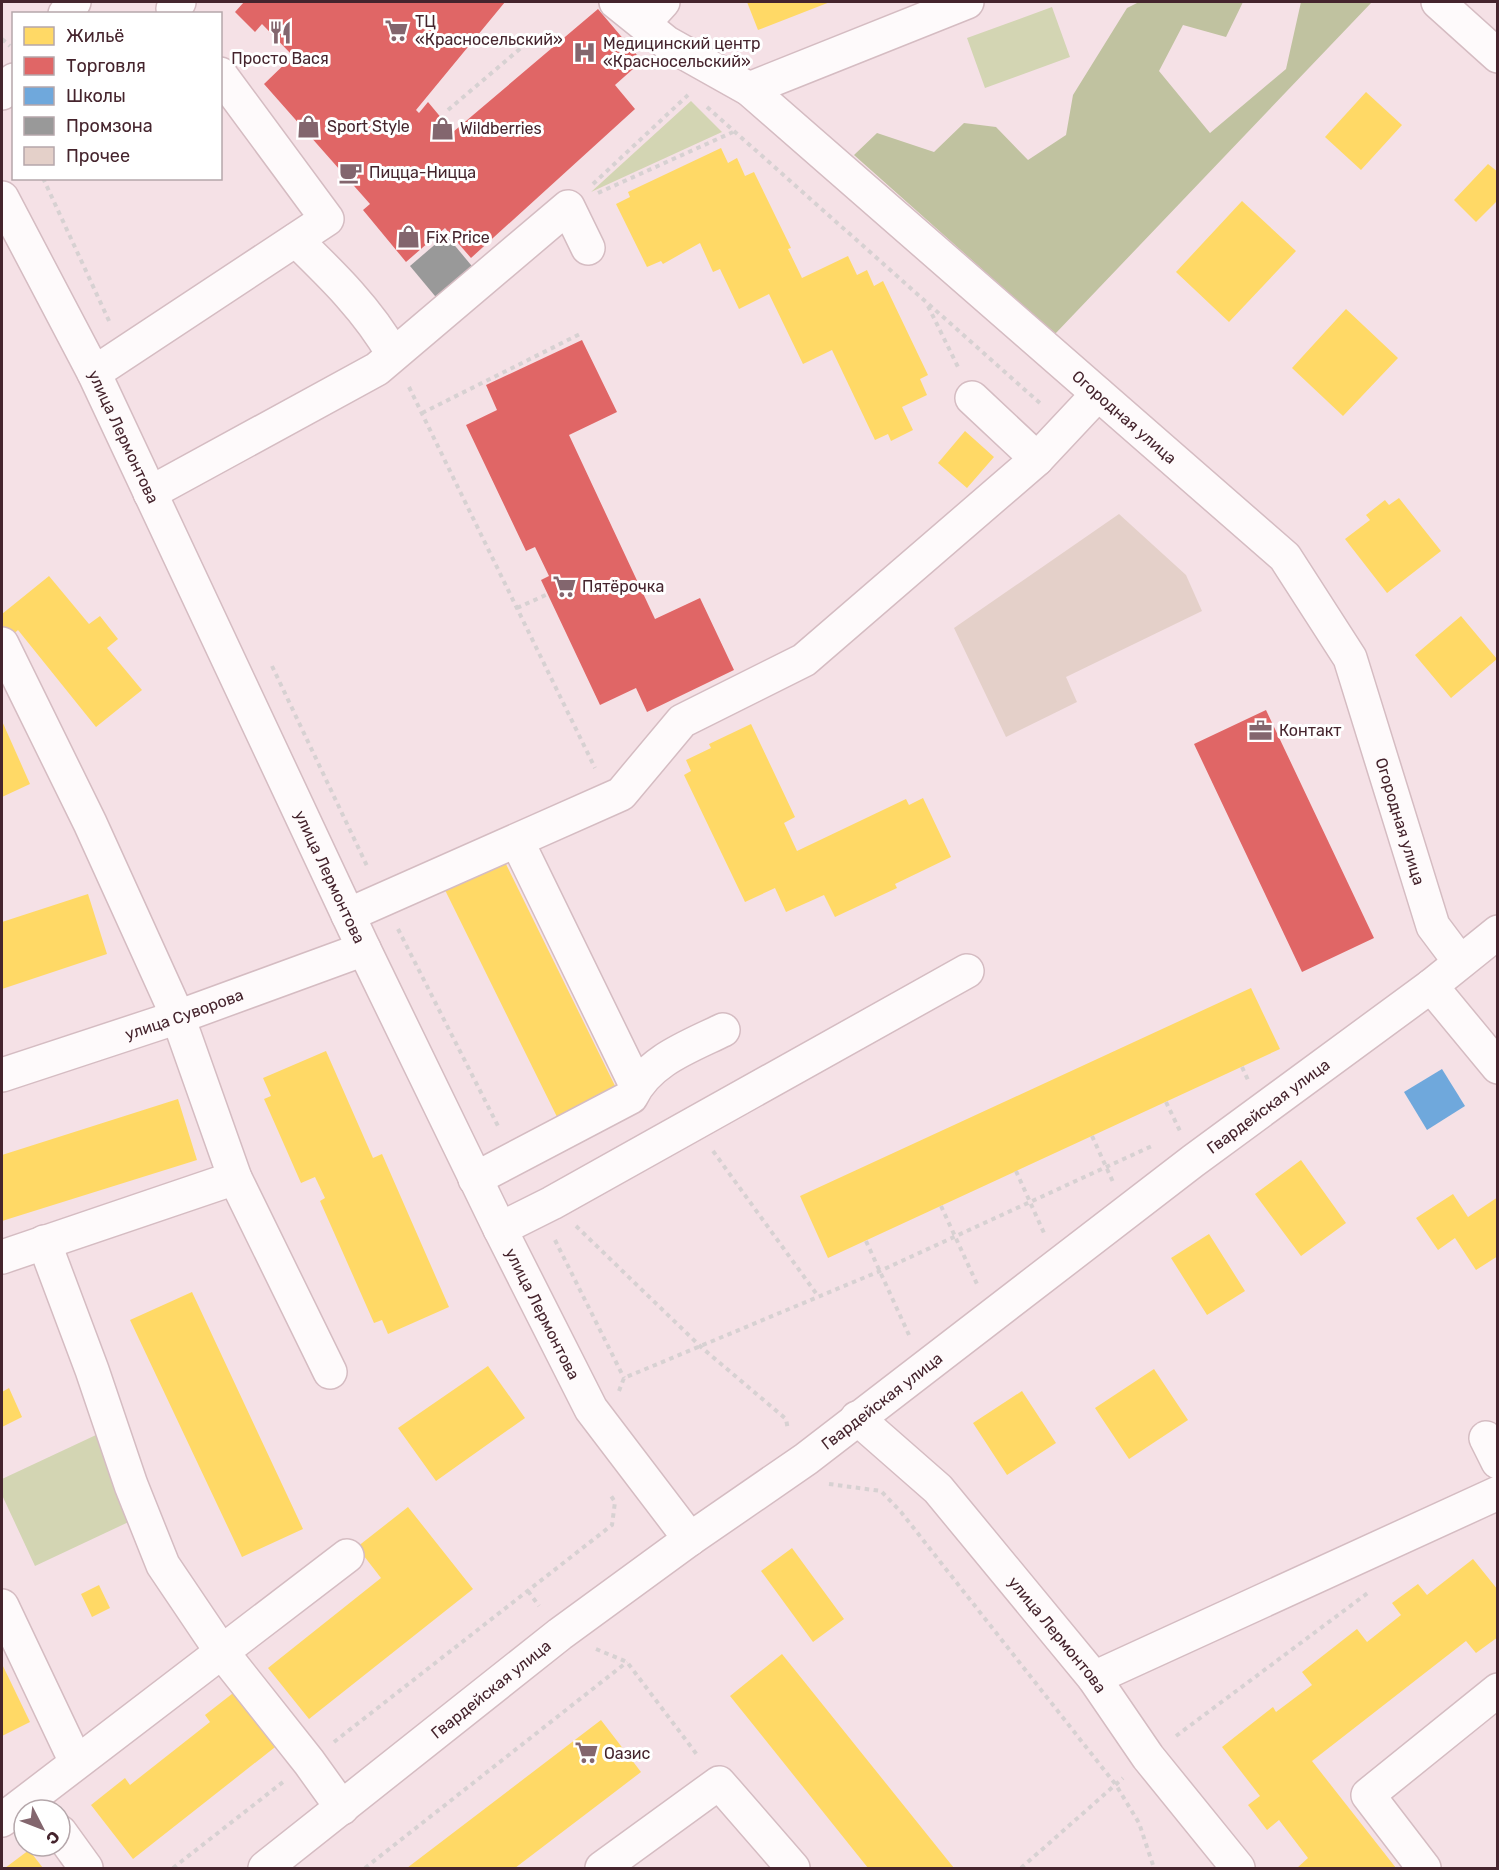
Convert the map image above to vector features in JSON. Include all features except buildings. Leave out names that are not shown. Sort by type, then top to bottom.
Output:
[{"type":"street","name":"Огородная улица","points":[[616,2],[658,22],[749,88],[1285,557],[1350,658],[1433,927],[1460,962]]},
{"type":"street","points":[[749,88],[967,2]]},
{"type":"street","points":[[1438,2],[1497,56]]},
{"type":"street","points":[[658,22],[692,89]]},
{"type":"street","points":[[94,373],[327,219],[222,77]]},
{"type":"street","name":"улица Лермонтова","points":[[2,198],[94,373],[364,949],[500,1229],[591,1409],[690,1539]]},
{"type":"street","points":[[150,493],[377,369],[568,207],[588,248]]},
{"type":"street","points":[[296,240],[335,278],[375,323],[393,354]]},
{"type":"street","points":[[348,915],[621,794],[682,721],[804,660],[1037,459],[1098,394]]},
{"type":"street","points":[[972,398],[1037,459]]},
{"type":"street","points":[[2,644],[90,823],[178,1017],[235,1178],[330,1372]]},
{"type":"street","points":[[517,841],[636,1085]]},
{"type":"street","name":"Гвардейская улица","points":[[277,1865],[342,1808],[560,1634],[690,1539],[806,1460],[857,1418],[1261,1109],[1431,986],[1497,932]]},
{"type":"street","name":"улица Суворова","points":[[2,1075],[178,1017],[364,949]]},
{"type":"street","points":[[500,1229],[546,1206],[967,971]]},
{"type":"street","points":[[1431,986],[1497,1067]]},
{"type":"street","points":[[476,1179],[631,1097],[636,1085],[654,1065],[723,1030]]},
{"type":"street","points":[[2,1257],[235,1178]]},
{"type":"street","points":[[44,1242],[92,1370],[130,1485],[163,1564],[221,1651],[309,1762],[342,1808]]},
{"type":"street","name":"улица Лермонтова","points":[[857,1418],[938,1489],[1094,1677],[1148,1756],[1238,1869]]},
{"type":"street","points":[[1094,1677],[1497,1493]]},
{"type":"street","points":[[44,1798],[76,1762],[346,1556]]},
{"type":"street","points":[[2,1606],[76,1762]]},
{"type":"street","points":[[1424,1869],[1368,1795],[1497,1690]]},
{"type":"street","points":[[602,1869],[719,1783],[793,1869]]},
{"type":"street","points":[[72,1849],[86,1869]]},
{"type":"path","points":[[2,39],[12,47]]},
{"type":"path","points":[[448,111],[528,42]]},
{"type":"path","points":[[568,207],[692,89],[734,132],[1067,427]]},
{"type":"path","points":[[568,207],[734,132]]},
{"type":"path","points":[[44,180],[124,353]]},
{"type":"path","points":[[926,303],[972,398]]},
{"type":"path","points":[[422,413],[580,334]]},
{"type":"path","points":[[393,354],[610,799]]},
{"type":"path","points":[[517,608],[548,594]]},
{"type":"path","points":[[270,661],[384,899],[514,1158]]},
{"type":"path","points":[[694,1124],[818,1297]]},
{"type":"path","points":[[1170,1138],[1191,1128]]},
{"type":"path","points":[[1092,1136],[1126,1212]]},
{"type":"path","points":[[624,1378],[880,1271],[1159,1143]]},
{"type":"path","points":[[1016,1171],[1058,1264]]},
{"type":"path","points":[[546,1206],[700,1347],[786,1419],[789,1436]]},
{"type":"path","points":[[546,1206],[624,1378],[617,1396]]},
{"type":"path","points":[[940,1206],[991,1316]]},
{"type":"path","points":[[866,1241],[924,1367]]},
{"type":"path","points":[[822,1483],[881,1491],[901,1512],[1116,1785],[1139,1823],[1155,1869]]},
{"type":"path","points":[[173,1869],[612,1525]]},
{"type":"path","points":[[1022,1869],[1148,1756],[1375,1588]]},
{"type":"path","points":[[528,1591],[560,1634],[627,1662],[719,1783]]},
{"type":"path","points":[[365,1869],[627,1662]]},
{"type":"green space","points":[[1139,2],[1243,2],[1226,37],[1183,25],[1159,71],[1210,133],[1286,69],[1301,2],[1372,2],[1055,334],[854,155],[877,133],[934,152],[964,123],[996,127],[1028,160],[1066,135],[1073,95],[1127,8]]},
{"type":"green space","points":[[1052,7],[1070,57],[985,88],[967,38]]},
{"type":"green space","points":[[691,101],[722,132],[591,192]]},
{"type":"green space","points":[[96,1435],[135,1519],[35,1566],[2,1495],[2,1479]]},
{"type":"place","name":"ТЦ «Красносельский»","points":[[397,30]]},
{"type":"place","name":"Просто Вася","points":[[280,33]]},
{"type":"place","name":"Медицинский центр «Красносельский»","points":[[585,52]]},
{"type":"place","name":"Sport Style","points":[[309,126]]},
{"type":"place","name":"Wildberries","points":[[442,128]]},
{"type":"place","name":"Пицца-Ницца","points":[[351,172]]},
{"type":"place","name":"Fix Price","points":[[408,237]]},
{"type":"place","name":"Пятёрочка","points":[[564,586]]},
{"type":"place","name":"Контакт","points":[[1261,730]]},
{"type":"place","name":"Оазис","points":[[586,1753]]}]
